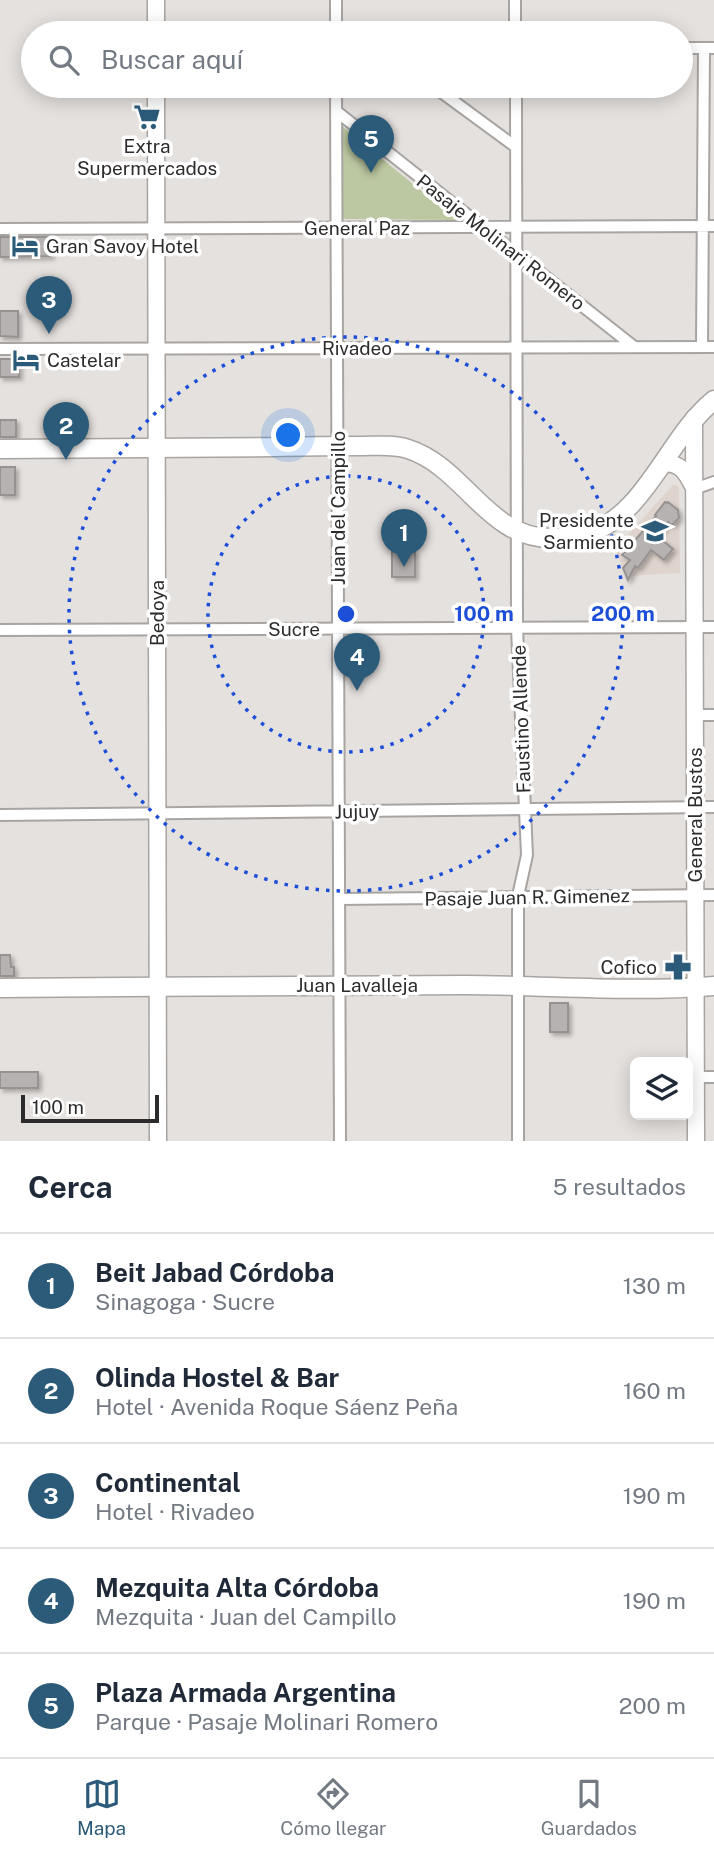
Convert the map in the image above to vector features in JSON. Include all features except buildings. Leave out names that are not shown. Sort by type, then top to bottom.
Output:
[{"type":"main road","points":[[156,0],[156,21]]},
{"type":"main road","name":"Bedoya","points":[[156,98],[158,1141]]},
{"type":"main road","points":[[0,449],[338,446],[405,448],[439,466],[489,513],[517,532],[542,538],[565,538],[583,535],[603,527],[622,513],[642,492],[694,418],[714,400]]},
{"type":"main road","name":"General Bustos","points":[[694,418],[696,1141]]},
{"type":"main road","points":[[663,463],[680,466],[695,488]]},
{"type":"main road","name":"Juan Lavalleja","points":[[0,988],[714,986]]},
{"type":"street","points":[[336,0],[336,21]]},
{"type":"street","points":[[515,0],[516,21]]},
{"type":"street","points":[[708,347],[709,48]]},
{"type":"street","name":"Juan del Campillo","points":[[336,98],[340,1141]]},
{"type":"street","points":[[449,98],[516,147]]},
{"type":"street","name":"Faustino Allende","points":[[516,98],[517,628],[527,855],[518,896],[519,1141]]},
{"type":"street","name":"Pasaje Molinari Romero","points":[[336,111],[633,346]]},
{"type":"street","name":"General Paz","points":[[0,229],[708,226]]},
{"type":"street","name":"Rivadeo","points":[[0,349],[708,347]]},
{"type":"street","points":[[695,488],[714,482]]},
{"type":"street","name":"Sucre","points":[[0,630],[714,627]]},
{"type":"street","points":[[695,715],[714,715]]},
{"type":"street","name":"Jujuy","points":[[0,816],[714,807]]},
{"type":"street","name":"Pasaje Juan R. Gimenez","points":[[339,899],[714,895]]},
{"type":"street","points":[[696,1077],[714,1077]]},
{"type":"shaded area","name":"Presidente Sarmiento","points":[[674,484],[679,490],[680,573],[626,576],[614,546],[623,540]]},
{"type":"green space","points":[[342,126],[457,220],[343,219]]},
{"type":"place","name":"Extra Supermercados","points":[[147,117]]},
{"type":"place","name":"Plaza Armada Argentina","points":[[371,173]]},
{"type":"place","name":"Gran Savoy Hotel","points":[[25,246]]},
{"type":"place","name":"Continental","points":[[49,334]]},
{"type":"place","name":"Castelar","points":[[26,360]]},
{"type":"place","name":"Olinda Hostel & Bar","points":[[66,460]]},
{"type":"place","name":"Presidente Sarmiento","points":[[655,531]]},
{"type":"place","name":"Beit Jabad Córdoba","points":[[404,567]]},
{"type":"place","name":"Mezquita Alta Córdoba","points":[[357,691]]},
{"type":"place","name":"Cofico","points":[[678,967]]}]
